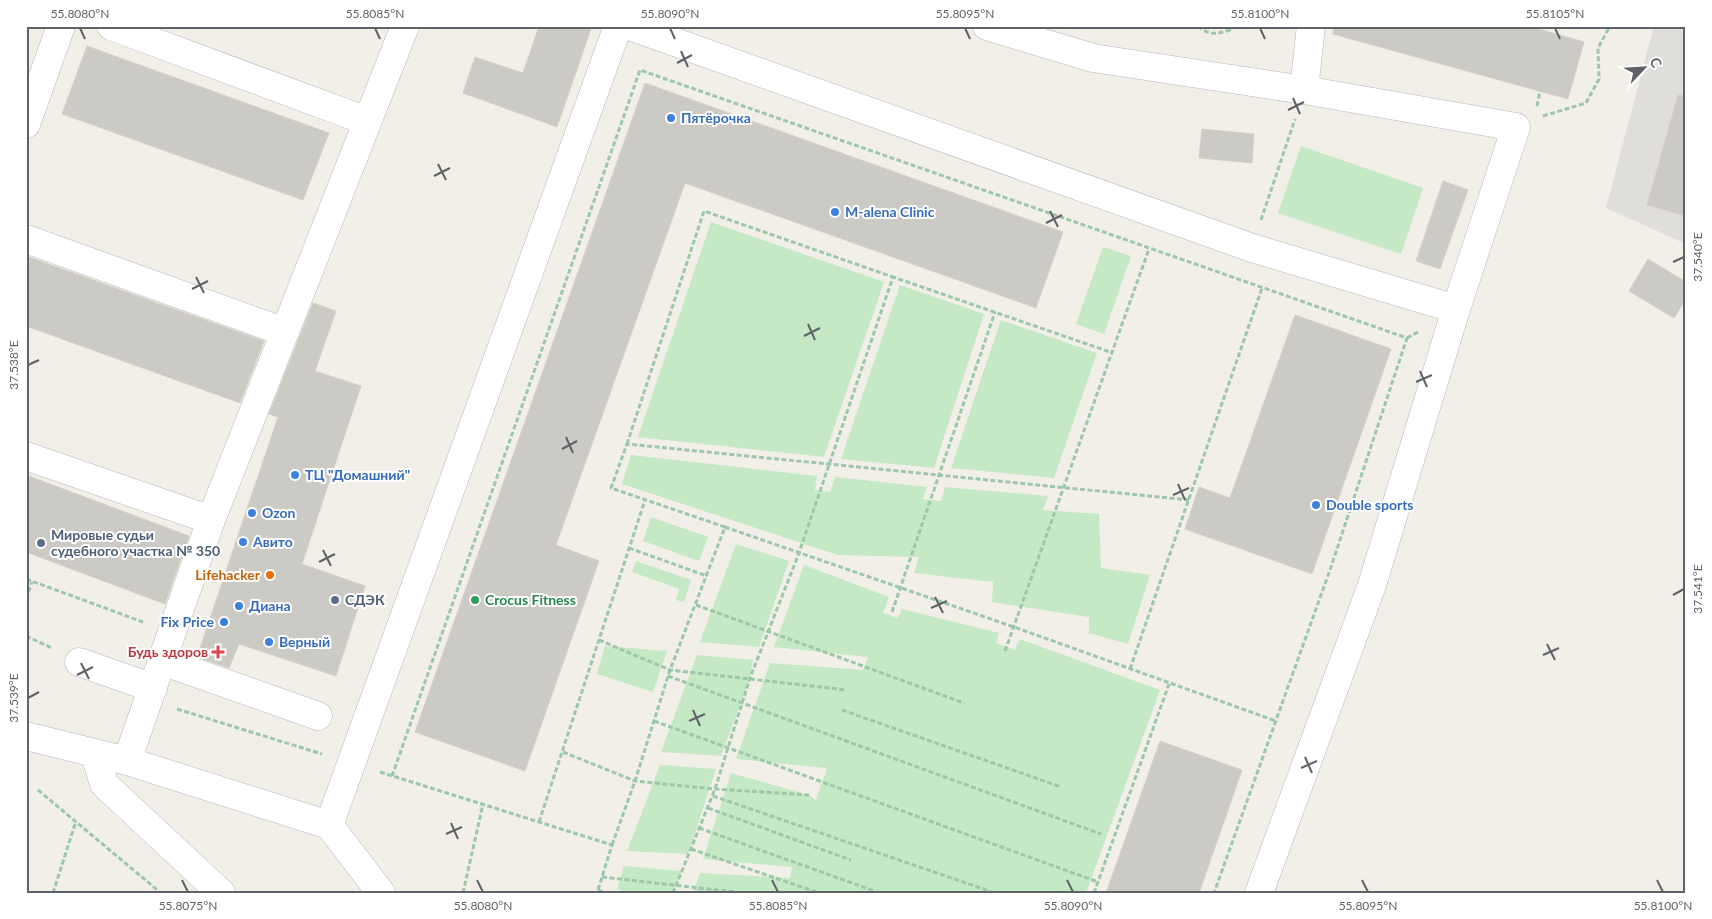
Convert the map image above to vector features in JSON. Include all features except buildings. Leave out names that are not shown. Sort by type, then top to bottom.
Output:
[{"type":"lane","points":[[27,119],[61,26]]},
{"type":"lane","points":[[111,26],[367,121]]},
{"type":"lane","points":[[127,761],[211,520],[404,26]]},
{"type":"lane","points":[[329,825],[618,26]]},
{"type":"lane","points":[[630,26],[1252,248],[1456,309]]},
{"type":"lane","points":[[987,26],[1093,58],[1304,90],[1516,127],[1456,309],[1372,585],[1259,893]]},
{"type":"lane","points":[[1304,90],[1311,26]]},
{"type":"lane","points":[[26,238],[285,332]]},
{"type":"lane","points":[[26,456],[211,520]]},
{"type":"lane","points":[[162,661],[318,716]]},
{"type":"lane","points":[[79,662],[150,694]]},
{"type":"lane","points":[[26,736],[127,761],[329,825],[381,893]]},
{"type":"lane","points":[[95,754],[104,784],[221,893]]},
{"type":"path","points":[[1175,26],[1185,26]]},
{"type":"path","points":[[1198,26],[1203,31],[1215,34],[1230,30],[1232,26]]},
{"type":"path","points":[[1535,118],[1586,103],[1599,79],[1598,48],[1610,26]]},
{"type":"path","points":[[392,776],[640,70],[1240,281],[1408,338],[1330,570],[1214,893]]},
{"type":"path","points":[[1240,281],[1304,90]]},
{"type":"path","points":[[1113,353],[704,211],[611,488],[1014,627],[1276,721]]},
{"type":"path","points":[[1005,651],[1150,249]]},
{"type":"path","points":[[673,893],[713,796],[750,678],[799,553],[893,276]]},
{"type":"path","points":[[1130,669],[1262,288]]},
{"type":"path","points":[[892,612],[995,312]]},
{"type":"path","points":[[627,444],[1189,500]]},
{"type":"path","points":[[539,822],[645,500]]},
{"type":"path","points":[[605,893],[597,891],[612,845],[635,781],[670,670],[725,527]]},
{"type":"path","points":[[629,548],[707,576]]},
{"type":"path","points":[[26,580],[172,632]]},
{"type":"path","points":[[26,598],[32,582]]},
{"type":"path","points":[[696,605],[964,703]]},
{"type":"path","points":[[599,640],[670,670],[847,690]]},
{"type":"path","points":[[668,676],[1101,834]]},
{"type":"path","points":[[1094,893],[1170,684]]},
{"type":"path","points":[[150,694],[352,763],[612,845]]},
{"type":"path","points":[[842,710],[1061,787]]},
{"type":"path","points":[[654,721],[1098,882]]},
{"type":"path","points":[[563,752],[635,781],[715,790],[809,795]]},
{"type":"path","points":[[38,790],[161,893]]},
{"type":"path","points":[[713,796],[995,893]]},
{"type":"path","points":[[463,893],[483,804]]},
{"type":"path","points":[[708,808],[851,860]]},
{"type":"path","points":[[53,893],[76,821]]},
{"type":"path","points":[[699,828],[880,893]]},
{"type":"path","points":[[691,849],[819,893]]},
{"type":"path","points":[[602,877],[744,893]]},
{"type":"shaded area","points":[[1654,26],[1686,26],[1686,244],[1606,208]]},
{"type":"green space","points":[[1301,146],[1423,188],[1401,254],[1278,213]]},
{"type":"green space","points":[[711,222],[884,282],[824,457],[638,437]]},
{"type":"green space","points":[[1103,247],[1131,256],[1104,334],[1076,324]]},
{"type":"green space","points":[[900,285],[984,314],[934,468],[841,459]]},
{"type":"green space","points":[[1001,320],[1097,353],[1054,478],[951,468]]},
{"type":"green space","points":[[631,455],[817,476],[815,490],[830,492],[835,477],[927,487],[923,499],[941,501],[945,487],[1048,496],[1043,510],[1099,514],[1101,568],[1150,575],[1128,644],[1089,633],[1089,617],[992,602],[993,582],[914,573],[919,557],[838,555],[622,484]]},
{"type":"green space","points":[[651,517],[708,537],[699,561],[643,541]]},
{"type":"green space","points":[[736,544],[789,561],[759,647],[700,642]]},
{"type":"green space","points":[[636,561],[691,580],[684,602],[676,600],[679,589],[632,572]]},
{"type":"green space","points":[[804,565],[889,597],[883,613],[898,618],[902,609],[999,633],[996,643],[1015,650],[1020,639],[1160,690],[1086,893],[693,893],[700,873],[790,878],[792,867],[703,859],[731,773],[809,795],[816,800],[827,768],[736,759],[770,663],[863,670],[868,657],[774,647]]},
{"type":"green space","points":[[605,646],[667,651],[653,692],[597,674]]},
{"type":"green space","points":[[697,655],[753,660],[750,678],[721,756],[661,752]]},
{"type":"green space","points":[[660,765],[716,769],[688,854],[627,851]]},
{"type":"green space","points":[[624,866],[682,871],[673,893],[629,893],[617,889]]},
{"type":"place","name":"Пятёрочка","points":[[671,118]]},
{"type":"place","name":"M-alena Clinic","points":[[835,212]]},
{"type":"place","name":"ТЦ \"Домашний\"","points":[[295,475]]},
{"type":"place","name":"Double sports","points":[[1316,505]]},
{"type":"place","name":"Ozon","points":[[252,513]]},
{"type":"place","name":"Авито","points":[[243,542]]},
{"type":"place","name":"Мировые судьи судебного участка № 350","points":[[41,543]]},
{"type":"place","name":"Lifehacker","points":[[270,575]]},
{"type":"place","name":"СДЭК","points":[[335,600]]},
{"type":"place","name":"Crocus Fitness","points":[[475,600]]},
{"type":"place","name":"Диана","points":[[239,606]]},
{"type":"place","name":"Fix Price","points":[[224,622]]},
{"type":"place","name":"Верный","points":[[269,642]]},
{"type":"place","name":"Будь здоров","points":[[218,652]]}]
